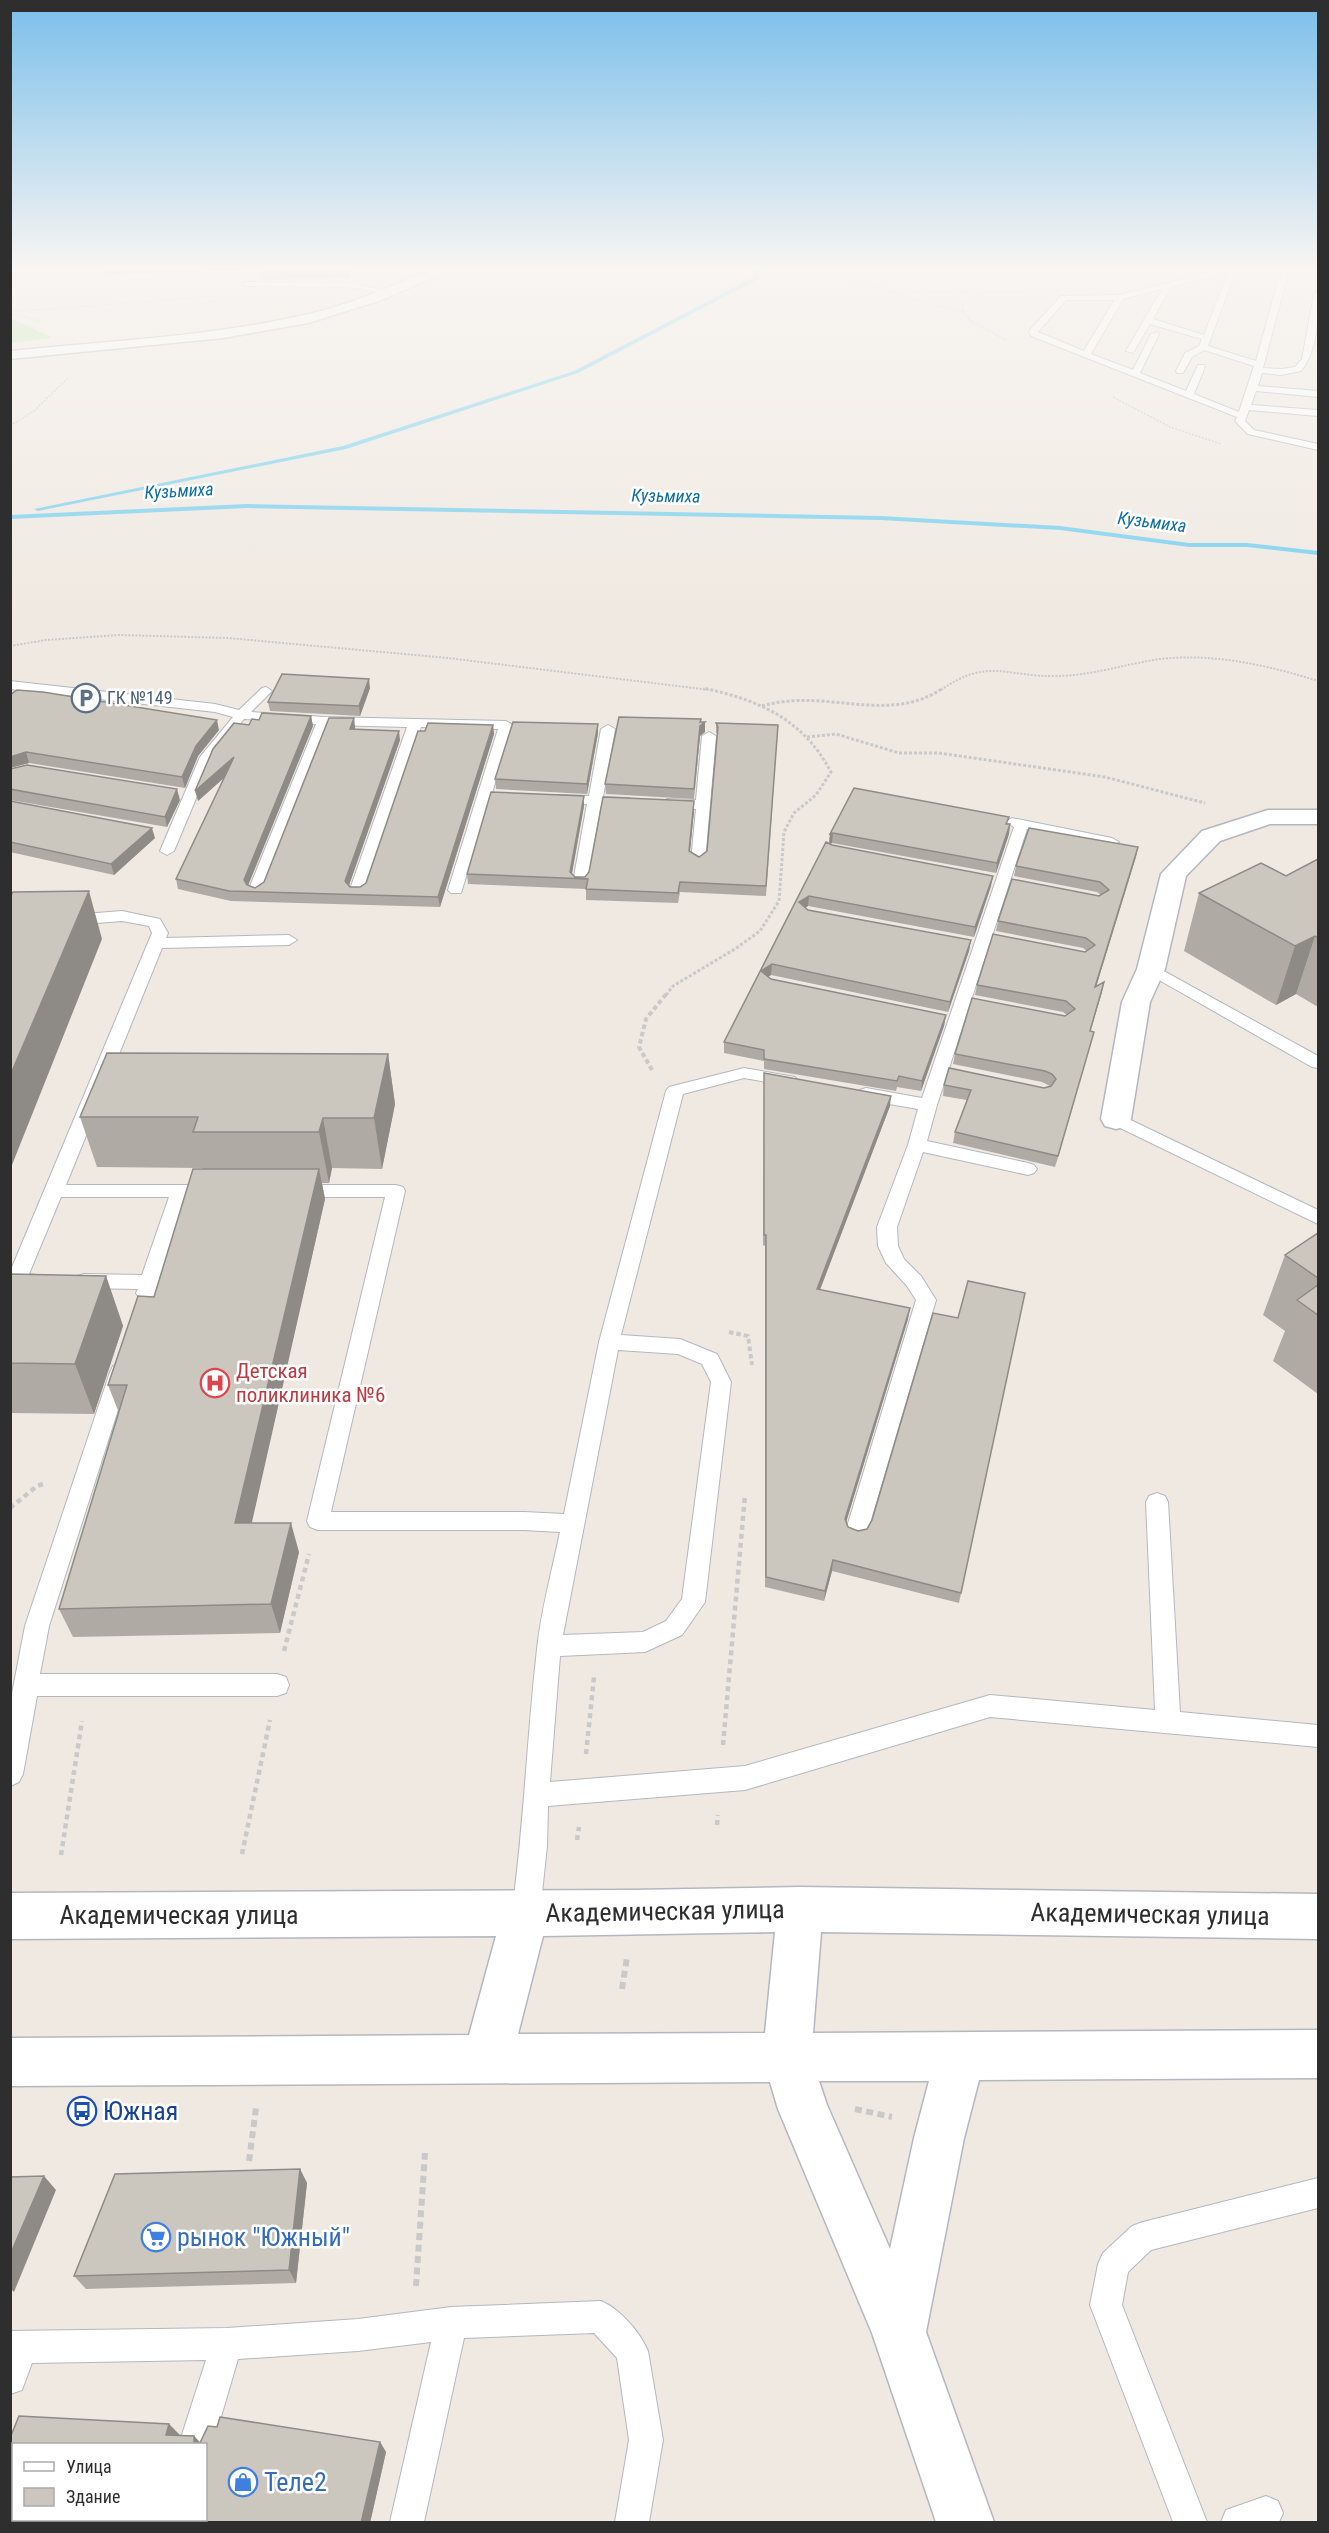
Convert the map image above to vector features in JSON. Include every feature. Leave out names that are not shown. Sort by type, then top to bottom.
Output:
[{"type":"main road","points":[[1116,1119],[1136,1002],[1151,969],[1174,874],[1211,836],[1268,817],[1318,817]]},
{"type":"main road","points":[[800,1909],[787,2058],[802,2109],[899,2332],[965,2523]]},
{"type":"main road","name":"Академическая улица","points":[[10,1916],[632,1913],[800,1909],[1318,1916]]},
{"type":"main road","points":[[487,2060],[526,1912]]},
{"type":"main road","points":[[10,2062],[1318,2054]]},
{"type":"main road","points":[[899,2332],[939,2138],[960,2057]]},
{"type":"lane","points":[[1161,384],[1244,412],[1318,413]]},
{"type":"lane","points":[[1189,395],[1194,384]]},
{"type":"lane","points":[[1254,384],[1240,421],[1251,432],[1318,447]]},
{"type":"lane","points":[[1253,388],[1318,394]]},
{"type":"lane","points":[[10,685],[215,708],[242,714],[324,721],[506,725],[490,796],[456,890]]},
{"type":"lane","points":[[167,851],[167,834],[185,794],[207,757],[242,714],[266,691]]},
{"type":"lane","points":[[256,891],[324,721]]},
{"type":"lane","points":[[357,892],[415,724]]},
{"type":"lane","points":[[580,882],[608,729]]},
{"type":"lane","points":[[698,861],[709,736]]},
{"type":"lane","points":[[540,798],[702,805]]},
{"type":"lane","points":[[999,819],[1112,842]]},
{"type":"lane","points":[[857,1530],[926,1300],[914,1281],[896,1263],[888,1246],[887,1227],[917,1145],[928,1105],[946,1070],[950,1020],[969,1001],[983,941],[1022,824]]},
{"type":"lane","points":[[50,922],[122,916],[155,922],[160,933],[54,1191],[14,1280],[150,1282]]},
{"type":"lane","points":[[156,943],[289,940]]},
{"type":"lane","points":[[1151,969],[1318,1063]]},
{"type":"lane","points":[[526,1912],[534,1846],[536,1795],[549,1646],[609,1342],[675,1091],[744,1073],[802,1083]]},
{"type":"lane","points":[[848,1091],[928,1105]]},
{"type":"lane","points":[[1116,1119],[1318,1218]]},
{"type":"lane","points":[[917,1145],[1028,1169]]},
{"type":"lane","points":[[54,1191],[228,1191]]},
{"type":"lane","points":[[139,1315],[180,1191]]},
{"type":"lane","points":[[276,1191],[396,1191],[318,1521],[524,1521],[573,1524]]},
{"type":"lane","points":[[549,1646],[645,1642],[674,1628],[693,1602],[721,1382],[710,1359],[680,1347],[609,1342]]},
{"type":"lane","points":[[10,1774],[37,1626],[128,1348]]},
{"type":"lane","points":[[1157,1502],[1168,1722]]},
{"type":"lane","points":[[26,1685],[277,1685]]},
{"type":"lane","points":[[536,1795],[745,1778],[990,1706],[1318,1736]]},
{"type":"lane","points":[[1190,2523],[1106,2305],[1114,2264],[1143,2237],[1318,2193]]},
{"type":"lane","points":[[10,2378],[16,2347],[227,2344],[347,2337],[451,2323],[601,2318],[632,2351],[646,2440],[632,2523]]},
{"type":"lane","points":[[407,2523],[451,2323]]},
{"type":"lane","points":[[197,2443],[227,2344]]},
{"type":"path","points":[[10,426],[34,411],[64,384]]},
{"type":"path","points":[[762,706],[776,700],[801,699],[906,705],[929,699],[959,675],[981,670],[1056,676],[1164,659],[1225,658],[1284,670],[1318,681]]},
{"type":"path","points":[[806,737],[836,734],[899,753],[939,753],[1105,777],[1198,800],[1253,822]]},
{"type":"path","points":[[10,1508],[37,1486]]},
{"type":"path","points":[[242,1854],[277,1685],[307,1563]]},
{"type":"path","points":[[577,1840],[597,1644]]},
{"type":"path","points":[[62,1855],[87,1686]]},
{"type":"path","points":[[622,1989],[628,1944]]},
{"type":"path","points":[[249,2161],[258,2096]]},
{"type":"path","points":[[849,2108],[892,2117]]},
{"type":"path","points":[[414,2329],[425,2153]]},
{"type":"building","points":[[282,674],[369,679],[359,706],[268,702]]},
{"type":"building","points":[[17,690],[43,692],[217,720],[196,746],[182,777],[26,752],[10,757],[10,695]]},
{"type":"building","points":[[262,713],[311,716],[244,880],[247,885],[255,888],[264,882],[329,718],[354,718],[350,729],[399,731],[345,881],[350,887],[360,887],[366,883],[418,731],[425,731],[428,723],[493,725],[438,897],[229,891],[176,879],[234,757],[195,791],[213,749],[234,723],[249,725],[252,719],[259,720]]},
{"type":"building","points":[[619,717],[701,719],[700,722],[705,722],[700,726],[694,789],[605,784]]},
{"type":"building","points":[[513,722],[598,724],[587,784],[495,779]]},
{"type":"building","points":[[716,723],[778,725],[766,886],[680,882],[678,893],[586,889],[588,879],[467,874],[491,792],[584,796],[570,872],[575,877],[585,877],[589,872],[603,797],[694,801],[689,851],[699,857],[707,851],[718,727]]},
{"type":"building","points":[[27,765],[177,789],[165,817],[10,789],[10,769]]},
{"type":"building","points":[[854,788],[1009,817],[1006,824],[1010,824],[997,863],[830,834]]},
{"type":"building","points":[[10,801],[152,828],[111,864],[10,842]]},
{"type":"building","points":[[1029,828],[1138,847],[1095,987],[1104,982],[1090,1031],[1094,1032],[1058,1156],[955,1132],[971,1090],[944,1085],[949,1068],[1044,1088],[1051,1086],[1056,1079],[1045,1071],[955,1054],[972,998],[1065,1016],[1075,1009],[1066,1001],[977,985],[993,934],[1085,952],[1095,945],[1086,938],[998,921],[1012,879],[1099,896],[1109,890],[1100,882],[1016,866]]},
{"type":"building","points":[[826,842],[993,876],[975,927],[809,896],[799,902],[808,910],[971,940],[950,1002],[772,964],[761,971],[771,979],[946,1015],[922,1081],[899,1076],[897,1081],[764,1059],[764,1050],[724,1042]]},
{"type":"building","points":[[1318,859],[1318,938],[1315,936],[1295,946],[1199,893],[1261,863],[1286,876]]},
{"type":"building","points":[[89,891],[10,1076],[10,896],[13,892]]},
{"type":"building","points":[[107,1053],[388,1054],[374,1118],[323,1118],[319,1132],[193,1132],[198,1117],[80,1117]]},
{"type":"building","points":[[764,1073],[891,1096],[817,1289],[910,1308],[845,1519],[848,1527],[858,1531],[867,1529],[872,1520],[933,1313],[958,1318],[968,1281],[1025,1293],[961,1593],[833,1560],[825,1591],[766,1577]]},
{"type":"building","name":"Детская поликлиника №6","points":[[193,1169],[319,1169],[235,1523],[291,1523],[271,1604],[59,1609],[127,1385],[108,1385],[138,1296],[154,1297]]},
{"type":"building","points":[[1318,1233],[1318,1278],[1285,1255]]},
{"type":"building","points":[[10,1274],[106,1276],[75,1364],[10,1363]]},
{"type":"building","points":[[1318,1285],[1318,1315],[1297,1300]]},
{"type":"building","points":[[300,2169],[289,2270],[74,2276],[115,2174]]},
{"type":"building","points":[[44,2176],[10,2255],[10,2177]]},
{"type":"building","points":[[19,2416],[169,2424],[166,2435],[194,2436],[194,2443],[12,2443],[12,2521],[121,2521],[120,2523],[10,2523],[10,2438]]},
{"type":"building","points":[[220,2417],[380,2442],[361,2523],[171,2523],[164,2521],[207,2521],[207,2443],[200,2443],[208,2426],[217,2427]]},
{"type":"waterway","name":"Кузьмиха","points":[[38,509],[344,448],[539,384]]},
{"type":"waterway","name":"Кузьмиха","points":[[10,517],[247,506],[880,518],[1060,528],[1189,545],[1247,545],[1318,553]]},
{"type":"place","name":"ГК №149","points":[[86,698]]},
{"type":"place","name":"Детская поликлиника №6","points":[[215,1383]]},
{"type":"place","name":"Южная","points":[[82,2111]]},
{"type":"place","name":"рынок \"Южный\"","points":[[156,2237]]},
{"type":"place","name":"Теле2","points":[[243,2482]]}]
